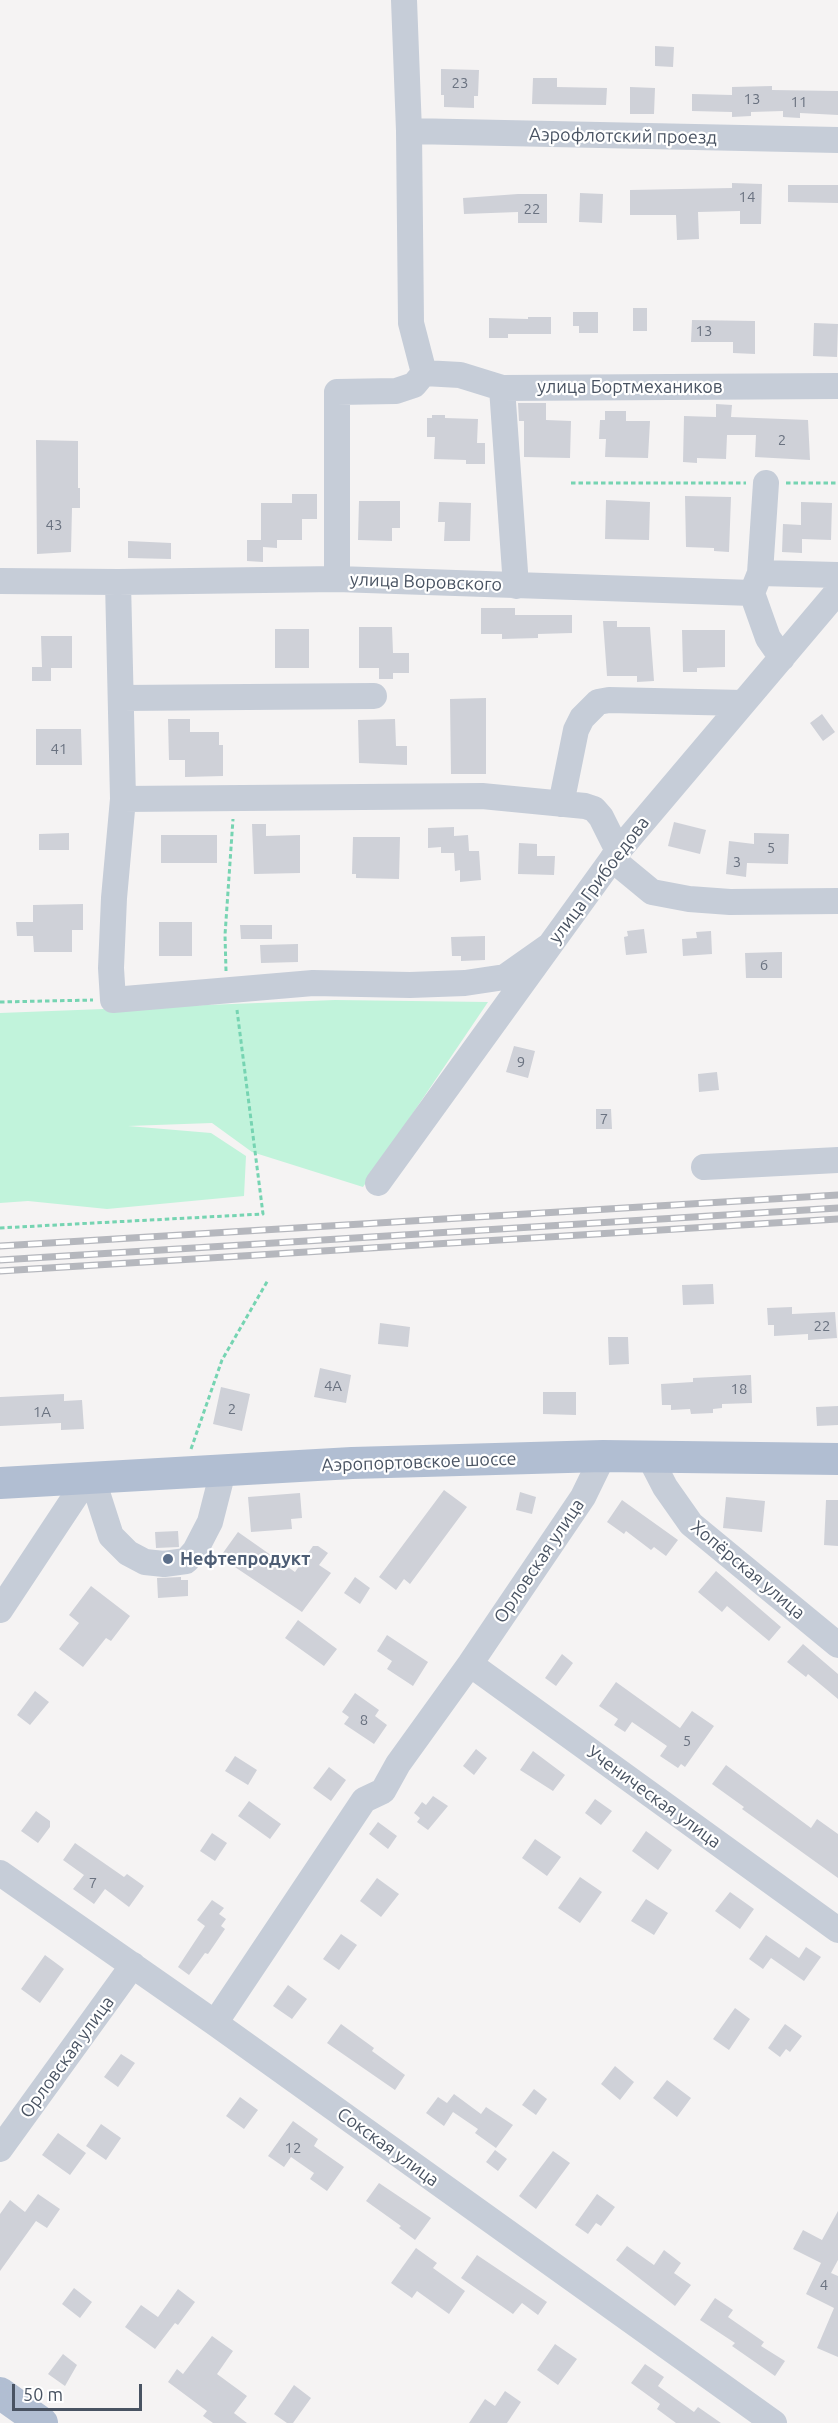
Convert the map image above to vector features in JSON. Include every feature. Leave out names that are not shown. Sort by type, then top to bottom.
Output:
[{"type":"main road","name":"Аэропортовское шоссе","points":[[0,1483],[352,1463],[603,1456],[838,1459]]},
{"type":"main road","points":[[0,2393],[42,2423]]},
{"type":"street","points":[[337,579],[337,392],[396,391],[414,385],[424,373],[411,323],[409,131],[404,0]]},
{"type":"street","name":"Аэрофлотский проезд","points":[[409,131],[838,140]]},
{"type":"street","name":"улица Бортмехаников","points":[[424,373],[460,375],[502,388],[838,386]]},
{"type":"street","points":[[502,388],[516,586]]},
{"type":"street","points":[[766,483],[756,583],[768,638],[782,658]]},
{"type":"street","name":"улица Воровского","points":[[0,580],[118,582],[337,579],[516,586],[756,583],[838,575]]},
{"type":"street","points":[[118,582],[123,799],[114,898],[111,968],[113,1000],[313,983],[410,985],[465,983],[505,977],[549,946]]},
{"type":"street","name":"улица Грибоедова","points":[[378,1183],[615,855],[838,591]]},
{"type":"street","points":[[122,698],[374,696]]},
{"type":"street","points":[[561,804],[576,730],[582,718],[598,702],[609,700],[743,704]]},
{"type":"street","points":[[123,799],[482,796],[585,806],[594,809],[601,817],[615,855],[652,892],[689,899],[741,902],[838,902]]},
{"type":"street","points":[[704,1167],[838,1160]]},
{"type":"street","name":"Орловская улица","points":[[215,2023],[364,1800],[383,1791],[398,1764],[470,1664],[583,1497],[603,1456]]},
{"type":"street","name":"Хопёрская улица","points":[[649,1456],[665,1487],[691,1524],[838,1645]]},
{"type":"street","points":[[90,1477],[111,1536],[128,1553],[145,1562],[164,1564],[186,1561],[195,1551],[210,1522],[223,1471]]},
{"type":"street","points":[[0,1610],[90,1477]]},
{"type":"street","name":"Ученическая улица","points":[[470,1664],[838,1930]]},
{"type":"street","name":"Сокская улица","points":[[0,1873],[134,1965],[774,2423]]},
{"type":"street","name":"Орловская улица","points":[[0,2149],[134,1965]]},
{"type":"path","points":[[571,483],[838,483]]},
{"type":"path","points":[[0,1228],[263,1214],[230,990],[225,935],[234,798]]},
{"type":"path","points":[[0,1002],[113,1000]]},
{"type":"path","points":[[185,1474],[195,1434],[222,1360],[268,1280]]},
{"type":"green space","points":[[335,1000],[488,1002],[363,1187],[252,1152],[212,1123],[128,1126],[211,1133],[246,1156],[244,1196],[107,1209],[28,1201],[0,1203],[0,1013]]},
{"type":"building","points":[[655,46],[674,47],[673,67],[655,66]]},
{"type":"building","points":[[441,69],[479,70],[478,96],[474,96],[474,108],[444,107],[444,95],[441,95]]},
{"type":"building","points":[[533,78],[557,78],[557,87],[607,88],[606,105],[532,104]]},
{"type":"building","points":[[772,86],[772,90],[838,91],[838,115],[800,113],[800,118],[783,117],[783,111],[751,112],[751,116],[732,117],[732,112],[692,111],[692,94],[732,95],[732,87]]},
{"type":"building","points":[[630,87],[655,88],[654,114],[630,114]]},
{"type":"building","points":[[732,183],[762,184],[761,224],[740,224],[740,211],[698,212],[699,239],[677,240],[676,215],[630,215],[630,190],[732,188]]},
{"type":"building","points":[[788,185],[838,185],[838,203],[788,202]]},
{"type":"building","points":[[580,193],[603,194],[602,223],[579,222]]},
{"type":"building","points":[[547,194],[547,223],[518,223],[518,212],[464,214],[463,198]]},
{"type":"building","points":[[633,308],[647,308],[647,331],[633,331]]},
{"type":"building","points":[[573,312],[598,312],[598,333],[579,333],[579,326],[573,326]]},
{"type":"building","points":[[528,317],[551,317],[551,334],[508,334],[508,338],[489,338],[489,318],[528,319]]},
{"type":"building","points":[[692,320],[755,321],[755,354],[733,353],[733,342],[691,342]]},
{"type":"building","points":[[814,323],[838,324],[837,357],[813,356]]},
{"type":"building","points":[[518,403],[546,403],[546,420],[571,421],[570,458],[524,457],[524,421],[519,421]]},
{"type":"building","points":[[716,404],[732,405],[731,417],[808,420],[810,460],[755,457],[756,435],[727,435],[726,459],[697,458],[697,463],[683,462],[684,416],[716,417]]},
{"type":"building","points":[[605,411],[626,411],[626,421],[650,421],[648,458],[605,457],[606,439],[599,439],[600,420],[605,420]]},
{"type":"building","points":[[432,415],[445,415],[445,418],[478,419],[477,443],[485,443],[485,464],[466,464],[466,460],[434,459],[435,437],[427,437],[427,418],[432,418]]},
{"type":"building","points":[[36,440],[78,441],[80,508],[72,508],[71,552],[37,554]]},
{"type":"building","points":[[292,494],[317,494],[317,519],[302,519],[302,540],[277,540],[277,548],[263,547],[263,562],[247,561],[247,540],[261,540],[261,503],[292,503]]},
{"type":"building","points":[[685,496],[731,497],[729,552],[714,551],[714,548],[686,547]]},
{"type":"building","points":[[606,500],[650,502],[649,540],[605,539]]},
{"type":"building","points":[[359,501],[400,501],[400,528],[392,528],[392,541],[358,540]]},
{"type":"building","points":[[439,502],[471,503],[470,541],[444,541],[445,522],[438,522]]},
{"type":"building","points":[[801,502],[832,503],[831,540],[802,539],[802,553],[782,552],[783,524],[801,525]]},
{"type":"building","points":[[128,541],[171,543],[171,559],[128,558]]},
{"type":"building","points":[[481,608],[515,608],[515,615],[572,615],[572,633],[538,634],[538,638],[502,639],[502,634],[481,634]]},
{"type":"building","points":[[603,621],[617,621],[617,627],[650,627],[654,681],[637,682],[637,676],[607,676]]},
{"type":"building","points":[[359,627],[392,627],[393,653],[409,653],[409,673],[393,673],[393,679],[379,679],[379,668],[359,668]]},
{"type":"building","points":[[275,629],[309,629],[309,668],[275,668]]},
{"type":"building","points":[[682,630],[725,630],[725,667],[697,668],[697,672],[683,672]]},
{"type":"building","points":[[41,636],[72,636],[72,668],[51,668],[51,681],[32,681],[32,667],[42,667]]},
{"type":"building","points":[[486,698],[486,774],[451,774],[450,699]]},
{"type":"building","points":[[822,714],[835,732],[823,741],[810,723]]},
{"type":"building","points":[[168,719],[190,719],[190,732],[219,732],[219,745],[223,745],[223,776],[185,777],[185,760],[169,760]]},
{"type":"building","points":[[395,719],[396,746],[407,746],[407,765],[359,763],[358,720]]},
{"type":"building","points":[[36,729],[81,729],[82,765],[36,765]]},
{"type":"building","points":[[674,822],[706,830],[700,854],[668,846]]},
{"type":"building","points":[[252,824],[266,824],[266,836],[300,835],[300,873],[254,874]]},
{"type":"building","points":[[454,827],[454,836],[468,835],[469,851],[479,851],[481,880],[460,882],[460,870],[455,871],[454,853],[441,853],[441,847],[428,848],[428,828]]},
{"type":"building","points":[[69,833],[69,850],[39,850],[39,834]]},
{"type":"building","points":[[754,833],[789,834],[788,864],[747,863],[746,877],[726,874],[729,841],[754,844]]},
{"type":"building","points":[[161,835],[217,835],[217,863],[161,863]]},
{"type":"building","points":[[353,837],[400,837],[399,879],[356,878],[356,874],[352,874]]},
{"type":"building","points":[[519,843],[537,844],[537,856],[555,856],[554,875],[518,874]]},
{"type":"building","points":[[83,904],[83,930],[72,930],[72,952],[34,952],[33,936],[17,936],[16,922],[33,922],[33,905]]},
{"type":"building","points":[[159,922],[192,922],[192,956],[159,956]]},
{"type":"building","points":[[240,925],[272,925],[272,939],[241,939]]},
{"type":"building","points":[[644,929],[647,953],[626,955],[624,937],[628,936],[627,931]]},
{"type":"building","points":[[711,931],[712,954],[683,956],[682,939],[697,938],[696,932]]},
{"type":"building","points":[[485,936],[485,960],[461,961],[461,956],[452,956],[451,937]]},
{"type":"building","points":[[298,944],[298,962],[261,963],[260,945]]},
{"type":"building","points":[[782,952],[782,978],[746,978],[745,953]]},
{"type":"building","points":[[514,1046],[535,1051],[528,1078],[506,1072]]},
{"type":"building","points":[[717,1072],[719,1090],[699,1092],[698,1074]]},
{"type":"building","points":[[596,1109],[611,1109],[612,1129],[596,1129]]},
{"type":"building","points":[[713,1284],[714,1304],[683,1305],[682,1285]]},
{"type":"building","points":[[792,1307],[792,1314],[835,1312],[837,1338],[808,1340],[808,1334],[774,1336],[774,1325],[768,1325],[767,1308]]},
{"type":"building","points":[[380,1323],[410,1327],[408,1347],[378,1344]]},
{"type":"building","points":[[608,1337],[628,1337],[629,1364],[609,1365]]},
{"type":"building","points":[[320,1368],[351,1375],[346,1403],[314,1397]]},
{"type":"building","points":[[751,1375],[752,1403],[722,1404],[722,1408],[713,1409],[713,1413],[691,1414],[690,1409],[671,1410],[671,1405],[662,1405],[661,1384],[693,1382],[693,1378]]},
{"type":"building","points":[[221,1387],[250,1394],[242,1431],[213,1424]]},
{"type":"building","points":[[543,1392],[576,1392],[576,1415],[543,1414]]},
{"type":"building","points":[[64,1394],[64,1401],[82,1400],[84,1429],[61,1430],[61,1423],[0,1426],[0,1397]]},
{"type":"building","points":[[838,1406],[838,1425],[817,1426],[816,1407]]},
{"type":"building","points":[[444,1490],[467,1507],[410,1584],[404,1579],[396,1590],[379,1577]]},
{"type":"building","points":[[520,1492],[536,1497],[532,1514],[516,1510]]},
{"type":"building","points":[[300,1493],[302,1518],[291,1519],[292,1529],[251,1532],[248,1497]]},
{"type":"building","points":[[726,1497],[765,1501],[762,1532],[723,1528]]},
{"type":"building","points":[[622,1500],[678,1540],[666,1556],[654,1547],[651,1550],[626,1531],[624,1534],[607,1522]]},
{"type":"building","points":[[826,1500],[838,1500],[838,1546],[824,1545]]},
{"type":"building","points":[[178,1531],[179,1547],[156,1548],[155,1532]]},
{"type":"building","points":[[238,1532],[295,1572],[313,1546],[318,1546],[328,1553],[319,1565],[331,1573],[302,1612],[220,1557]]},
{"type":"building","points":[[716,1571],[781,1627],[769,1641],[727,1606],[722,1612],[698,1592]]},
{"type":"building","points":[[181,1577],[181,1580],[188,1580],[188,1596],[158,1598],[157,1578]]},
{"type":"building","points":[[355,1577],[370,1588],[360,1604],[344,1593]]},
{"type":"building","points":[[91,1586],[130,1616],[111,1641],[106,1638],[83,1667],[59,1649],[79,1623],[69,1615]]},
{"type":"building","points":[[298,1620],[337,1649],[324,1666],[285,1638]]},
{"type":"building","points":[[387,1635],[428,1662],[413,1686],[387,1669],[392,1661],[377,1651]]},
{"type":"building","points":[[803,1644],[838,1674],[838,1699],[808,1674],[806,1677],[787,1662]]},
{"type":"building","points":[[562,1654],[573,1663],[556,1686],[545,1678]]},
{"type":"building","points":[[616,1682],[680,1728],[692,1711],[714,1726],[685,1767],[681,1764],[678,1768],[660,1756],[667,1746],[632,1722],[625,1732],[614,1725],[618,1719],[599,1706]]},
{"type":"building","points":[[35,1691],[49,1702],[30,1725],[17,1715]]},
{"type":"building","points":[[355,1693],[379,1710],[375,1716],[387,1725],[374,1744],[344,1724],[349,1717],[342,1712]]},
{"type":"building","points":[[476,1749],[487,1758],[474,1775],[463,1766]]},
{"type":"building","points":[[533,1751],[565,1775],[553,1791],[520,1770]]},
{"type":"building","points":[[235,1756],[257,1770],[248,1785],[225,1771]]},
{"type":"building","points":[[726,1765],[811,1828],[817,1819],[838,1834],[838,1878],[742,1809],[744,1807],[712,1784]]},
{"type":"building","points":[[329,1767],[346,1780],[331,1801],[313,1788]]},
{"type":"building","points":[[433,1796],[448,1806],[428,1830],[417,1822],[420,1818],[414,1813],[422,1802],[426,1805]]},
{"type":"building","points":[[595,1799],[612,1811],[601,1825],[585,1813]]},
{"type":"building","points":[[249,1801],[281,1824],[270,1839],[238,1816]]},
{"type":"building","points":[[36,1811],[50,1821],[50,1827],[38,1843],[21,1831]]},
{"type":"building","points":[[378,1822],[397,1836],[388,1849],[369,1834]]},
{"type":"building","points":[[646,1831],[672,1850],[658,1870],[632,1851]]},
{"type":"building","points":[[212,1833],[227,1843],[215,1861],[200,1851]]},
{"type":"building","points":[[535,1839],[561,1857],[547,1876],[522,1858]]},
{"type":"building","points":[[75,1843],[124,1877],[127,1874],[144,1886],[129,1907],[105,1889],[94,1904],[73,1889],[84,1875],[63,1860]]},
{"type":"building","points":[[580,1877],[602,1892],[580,1923],[558,1908]]},
{"type":"building","points":[[377,1878],[399,1894],[381,1917],[360,1901]]},
{"type":"building","points":[[730,1892],[754,1909],[740,1929],[715,1911]]},
{"type":"building","points":[[646,1899],[668,1913],[654,1935],[631,1921]]},
{"type":"building","points":[[212,1900],[224,1908],[219,1914],[226,1919],[221,1926],[225,1929],[208,1954],[205,1953],[189,1975],[178,1967],[205,1926],[197,1920]]},
{"type":"building","points":[[341,1934],[357,1945],[339,1970],[323,1959]]},
{"type":"building","points":[[766,1935],[799,1958],[806,1947],[821,1957],[804,1981],[771,1958],[763,1969],[749,1959]]},
{"type":"building","points":[[45,1955],[64,1969],[40,2003],[21,1989]]},
{"type":"building","points":[[288,1985],[307,1999],[292,2019],[273,2006]]},
{"type":"building","points":[[735,2008],[750,2019],[729,2050],[713,2039]]},
{"type":"building","points":[[341,2024],[405,2075],[395,2090],[327,2043]]},
{"type":"building","points":[[785,2024],[802,2036],[790,2052],[786,2049],[780,2057],[768,2048]]},
{"type":"building","points":[[121,2054],[135,2063],[118,2087],[104,2077]]},
{"type":"building","points":[[615,2066],[634,2082],[620,2100],[601,2084]]},
{"type":"building","points":[[667,2080],[691,2098],[677,2117],[653,2098]]},
{"type":"building","points":[[534,2089],[547,2099],[536,2115],[522,2105]]},
{"type":"building","points":[[454,2094],[481,2114],[486,2107],[513,2125],[496,2148],[475,2133],[478,2129],[453,2112],[444,2126],[426,2113],[438,2097],[447,2103]]},
{"type":"building","points":[[240,2097],[258,2110],[244,2129],[226,2116]]},
{"type":"building","points":[[293,2121],[318,2139],[314,2146],[344,2167],[327,2191],[310,2179],[314,2173],[291,2157],[284,2167],[268,2156]]},
{"type":"building","points":[[101,2124],[121,2138],[106,2160],[86,2146]]},
{"type":"building","points":[[58,2133],[86,2153],[70,2175],[42,2155]]},
{"type":"building","points":[[495,2150],[507,2159],[498,2171],[486,2162]]},
{"type":"building","points":[[553,2151],[570,2163],[536,2209],[519,2196]]},
{"type":"building","points":[[379,2183],[431,2218],[415,2240],[399,2228],[401,2226],[366,2201]]},
{"type":"building","points":[[38,2194],[60,2209],[47,2228],[36,2221],[0,2271],[0,2214],[10,2200],[25,2212]]},
{"type":"building","points":[[597,2194],[615,2207],[601,2226],[596,2223],[588,2234],[575,2225]]},
{"type":"building","points":[[838,2211],[838,2260],[831,2273],[838,2276],[838,2357],[817,2348],[834,2308],[806,2294],[821,2263],[793,2249],[803,2230],[822,2240]]},
{"type":"building","points":[[627,2246],[654,2265],[664,2250],[681,2263],[674,2273],[691,2285],[675,2306],[616,2260]]},
{"type":"building","points":[[416,2248],[437,2263],[433,2268],[465,2291],[449,2314],[417,2291],[412,2298],[391,2283]]},
{"type":"building","points":[[477,2255],[547,2302],[538,2315],[522,2303],[513,2314],[461,2278]]},
{"type":"building","points":[[74,2288],[92,2302],[80,2318],[62,2304]]},
{"type":"building","points":[[178,2289],[195,2302],[178,2325],[175,2323],[155,2349],[125,2327],[141,2305],[158,2317]]},
{"type":"building","points":[[715,2298],[733,2310],[728,2317],[764,2342],[761,2346],[785,2361],[775,2376],[732,2346],[735,2343],[700,2320]]},
{"type":"building","points":[[212,2336],[233,2351],[217,2374],[247,2396],[234,2413],[247,2423],[213,2423],[203,2416],[207,2411],[168,2382],[177,2369],[183,2374]]},
{"type":"building","points":[[555,2344],[577,2359],[558,2385],[537,2370]]},
{"type":"building","points":[[63,2354],[77,2365],[65,2386],[48,2374]]},
{"type":"building","points":[[645,2364],[664,2377],[658,2386],[694,2412],[698,2407],[721,2423],[676,2423],[657,2409],[660,2404],[631,2383]]},
{"type":"building","points":[[294,2385],[311,2398],[293,2423],[287,2423],[274,2414]]},
{"type":"building","points":[[505,2391],[521,2402],[507,2423],[469,2423],[485,2399],[495,2406]]},
{"type":"railway","points":[[0,1246],[838,1195]]},
{"type":"railway","points":[[0,1260],[838,1208]]},
{"type":"railway","points":[[0,1271],[838,1219]]},
{"type":"place","name":"Нефтепродукт","points":[[168,1559]]}]
